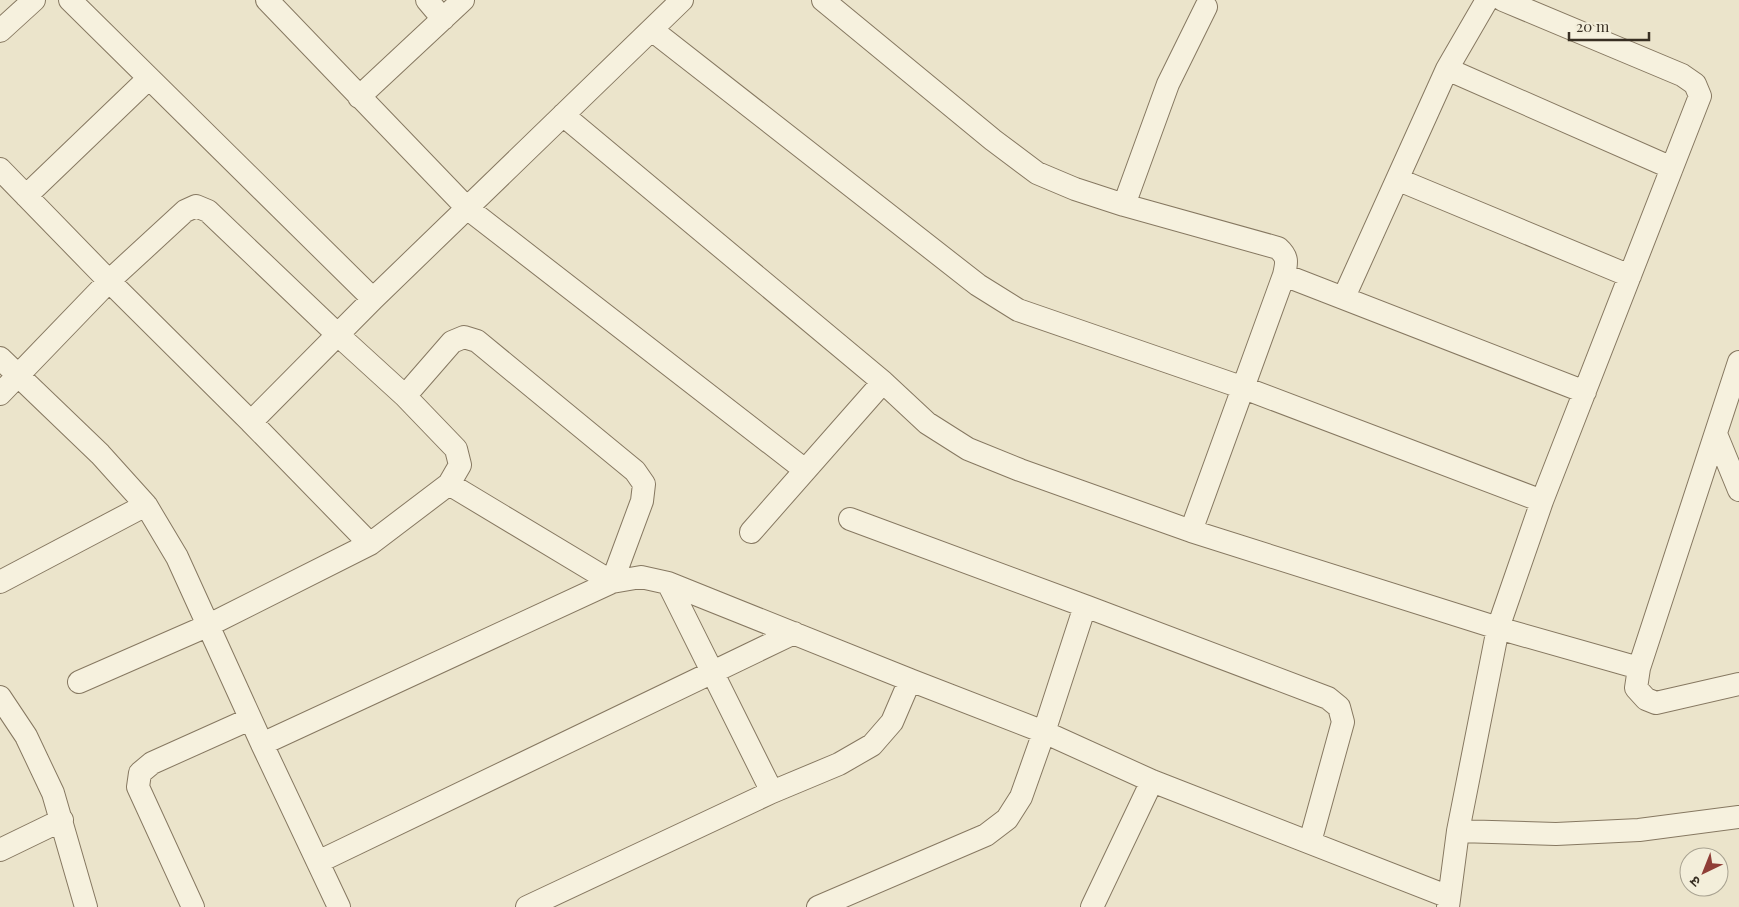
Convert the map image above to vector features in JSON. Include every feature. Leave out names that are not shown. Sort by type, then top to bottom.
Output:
[{"type":"street","points":[[0,31],[34,0]]},
{"type":"street","points":[[70,0],[373,300]]},
{"type":"street","points":[[267,0],[467,208],[805,470]]},
{"type":"street","points":[[427,0],[443,19]]},
{"type":"street","points":[[359,97],[463,0]]},
{"type":"street","points":[[251,422],[337,334],[682,0]]},
{"type":"street","points":[[823,0],[993,140],[1037,173],[1075,189],[1124,205],[1278,248],[1285,254],[1288,261],[1284,275],[1191,531]]},
{"type":"street","points":[[1344,297],[1447,69],[1487,0]]},
{"type":"street","points":[[262,744],[612,582],[641,577],[668,583],[1044,732],[1152,781],[1310,842],[1448,902],[1458,830],[1498,628],[1542,501],[1700,96],[1695,84],[1682,76],[1503,0]]},
{"type":"street","points":[[1124,205],[1168,84],[1206,7]]},
{"type":"street","points":[[652,30],[978,285],[1018,310],[1244,388],[1542,501]]},
{"type":"street","points":[[1447,69],[1672,168]]},
{"type":"street","points":[[26,196],[149,78]]},
{"type":"street","points":[[563,116],[883,382],[927,422],[968,450],[1191,531],[1498,628],[1639,668]]},
{"type":"street","points":[[0,169],[370,544]]},
{"type":"street","points":[[1398,180],[1630,276]]},
{"type":"street","points":[[0,394],[109,281],[185,211],[196,206],[208,211],[405,396],[456,449],[460,465],[449,484],[370,544],[207,626],[79,682]]},
{"type":"street","points":[[1284,275],[1585,392]]},
{"type":"street","points":[[405,396],[452,342],[464,337],[476,341],[635,471],[644,484],[642,501],[612,582]]},
{"type":"street","points":[[0,358],[100,454],[146,505],[177,557],[250,719],[339,907]]},
{"type":"street","points":[[1739,362],[1639,668],[1636,688],[1646,699],[1656,702],[1739,684]]},
{"type":"street","points":[[751,532],[883,382]]},
{"type":"street","points":[[1716,434],[1739,490]]},
{"type":"street","points":[[449,484],[612,582]]},
{"type":"street","points":[[0,582],[146,505]]},
{"type":"street","points":[[850,518],[1328,698],[1340,707],[1343,722],[1310,842]]},
{"type":"street","points":[[668,583],[772,792]]},
{"type":"street","points":[[818,907],[986,836],[1007,819],[1021,797],[1085,606]]},
{"type":"street","points":[[318,862],[794,634]]},
{"type":"street","points":[[527,907],[772,792],[839,764],[872,745],[892,722],[910,680]]},
{"type":"street","points":[[0,697],[26,736],[53,793],[86,907]]},
{"type":"street","points":[[193,907],[138,787],[140,773],[152,763],[250,719]]},
{"type":"street","points":[[1092,907],[1152,781]]},
{"type":"street","points":[[1458,830],[1556,834],[1639,830],[1739,816]]},
{"type":"street","points":[[0,850],[62,820]]}]
